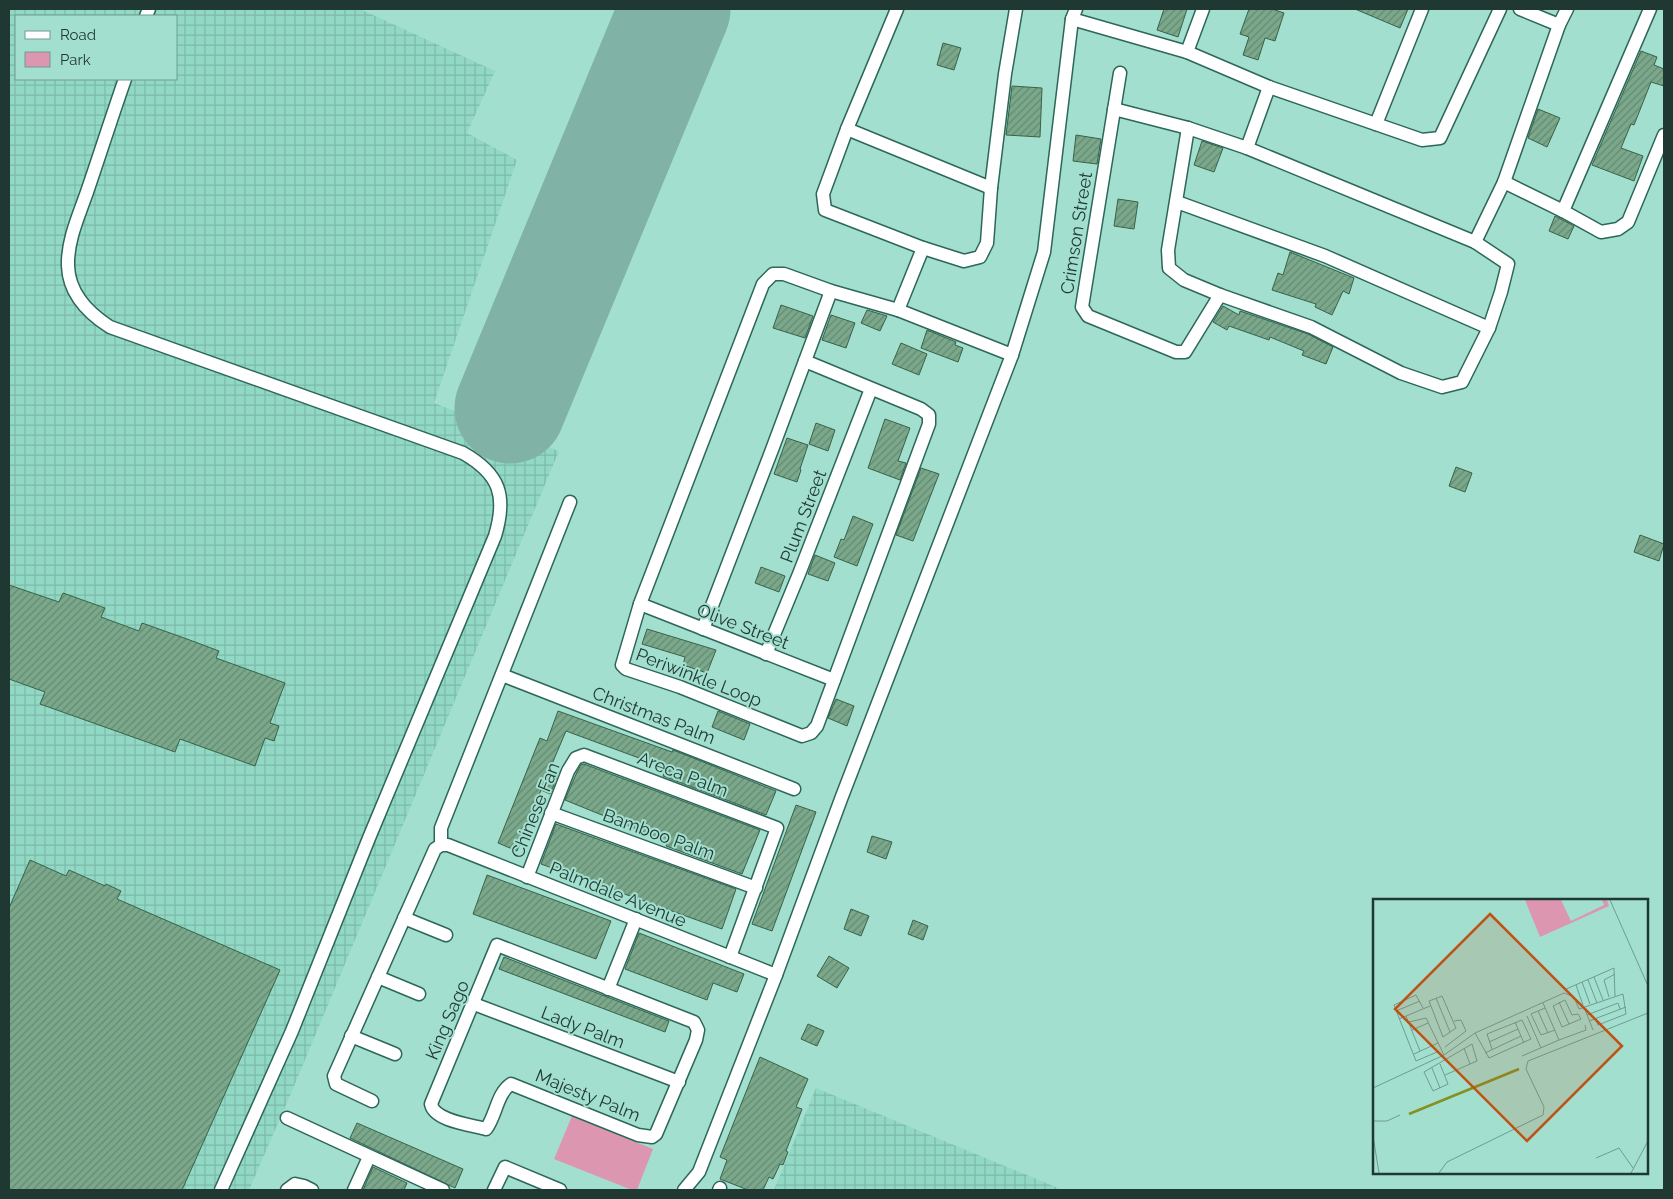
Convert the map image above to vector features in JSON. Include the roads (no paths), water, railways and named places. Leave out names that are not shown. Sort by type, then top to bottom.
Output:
[{"type":"street","points":[[897,9],[847,129],[823,194],[825,210],[923,248],[964,261],[980,257],[987,243],[991,188],[1005,74],[1016,9]]},
{"type":"street","points":[[1187,52],[1203,9]]},
{"type":"street","points":[[1376,124],[1422,9]]},
{"type":"street","points":[[684,1190],[699,1172],[1012,355],[1044,252],[1074,14],[1187,52],[1269,87],[1422,140],[1440,138],[1500,9]]},
{"type":"street","points":[[1520,9],[1559,25]]},
{"type":"street","points":[[1475,242],[1504,182],[1559,25],[1567,9]]},
{"type":"street","points":[[1563,211],[1650,9]]},
{"type":"street","name":"Crimson Street","points":[[1120,73],[1082,307],[1088,316],[1176,352],[1185,352],[1220,295]]},
{"type":"street","points":[[125,80],[75,226],[68,255],[68,267],[73,287],[91,313],[110,327],[463,453],[484,467],[493,477],[501,498],[499,522],[495,536],[369,838],[292,1031],[221,1190]]},
{"type":"street","points":[[1247,148],[1269,87]]},
{"type":"street","points":[[1114,109],[1188,128],[1247,148],[1475,242],[1508,264],[1502,292],[1488,328],[1462,382],[1442,387],[1401,373],[1311,327],[1220,295],[1184,280],[1169,268],[1168,250],[1188,128]]},
{"type":"street","points":[[847,129],[991,188]]},
{"type":"street","points":[[1504,182],[1601,232],[1618,229],[1628,222],[1664,135]]},
{"type":"street","points":[[1177,202],[1325,256],[1488,328]]},
{"type":"street","points":[[898,310],[923,248]]},
{"type":"street","name":"Periwinkle Loop","points":[[830,291],[784,274],[773,274],[763,284],[640,604],[623,659],[622,665],[626,669],[680,687],[802,736],[811,733],[817,726],[929,424],[929,415],[921,409],[871,389]]},
{"type":"street","points":[[703,629],[830,291],[898,310],[1012,355]]},
{"type":"street","points":[[805,361],[871,389]]},
{"type":"street","name":"Plum Street","points":[[766,654],[871,389]]},
{"type":"street","points":[[372,1101],[336,1084],[334,1076],[435,849],[444,845],[441,828],[570,502]]},
{"type":"street","name":"Olive Street","points":[[640,604],[834,680]]},
{"type":"street","name":"Christmas Palm","points":[[502,675],[794,789]]},
{"type":"street","name":"Areca Palm","points":[[576,758],[584,756],[778,828],[756,888]]},
{"type":"street","name":"Chinese Fan","points":[[527,876],[568,771],[576,758]]},
{"type":"street","name":"Bamboo Palm","points":[[551,813],[756,888]]},
{"type":"street","name":"Palmdale Avenue","points":[[444,845],[776,975]]},
{"type":"street","points":[[730,957],[756,888]]},
{"type":"street","points":[[404,918],[446,935]]},
{"type":"street","points":[[636,919],[608,989],[694,1022],[698,1030],[696,1040],[679,1082]]},
{"type":"street","name":"King Sago","points":[[510,1084],[505,1088],[491,1122],[486,1128],[447,1120],[436,1114],[432,1109],[431,1104],[497,945],[608,989]]},
{"type":"street","points":[[378,976],[419,994]]},
{"type":"street","name":"Lady Palm","points":[[474,1004],[679,1082]]},
{"type":"street","points":[[351,1036],[395,1054]]},
{"type":"street","name":"Majesty Palm","points":[[510,1084],[638,1135],[652,1137],[656,1134],[679,1082]]},
{"type":"street","points":[[287,1118],[369,1157],[415,1185],[443,1190]]},
{"type":"street","points":[[354,1190],[369,1157]]},
{"type":"street","points":[[494,1190],[505,1167],[560,1190]]},
{"type":"street","points":[[287,1190],[295,1184],[312,1190]]}]
